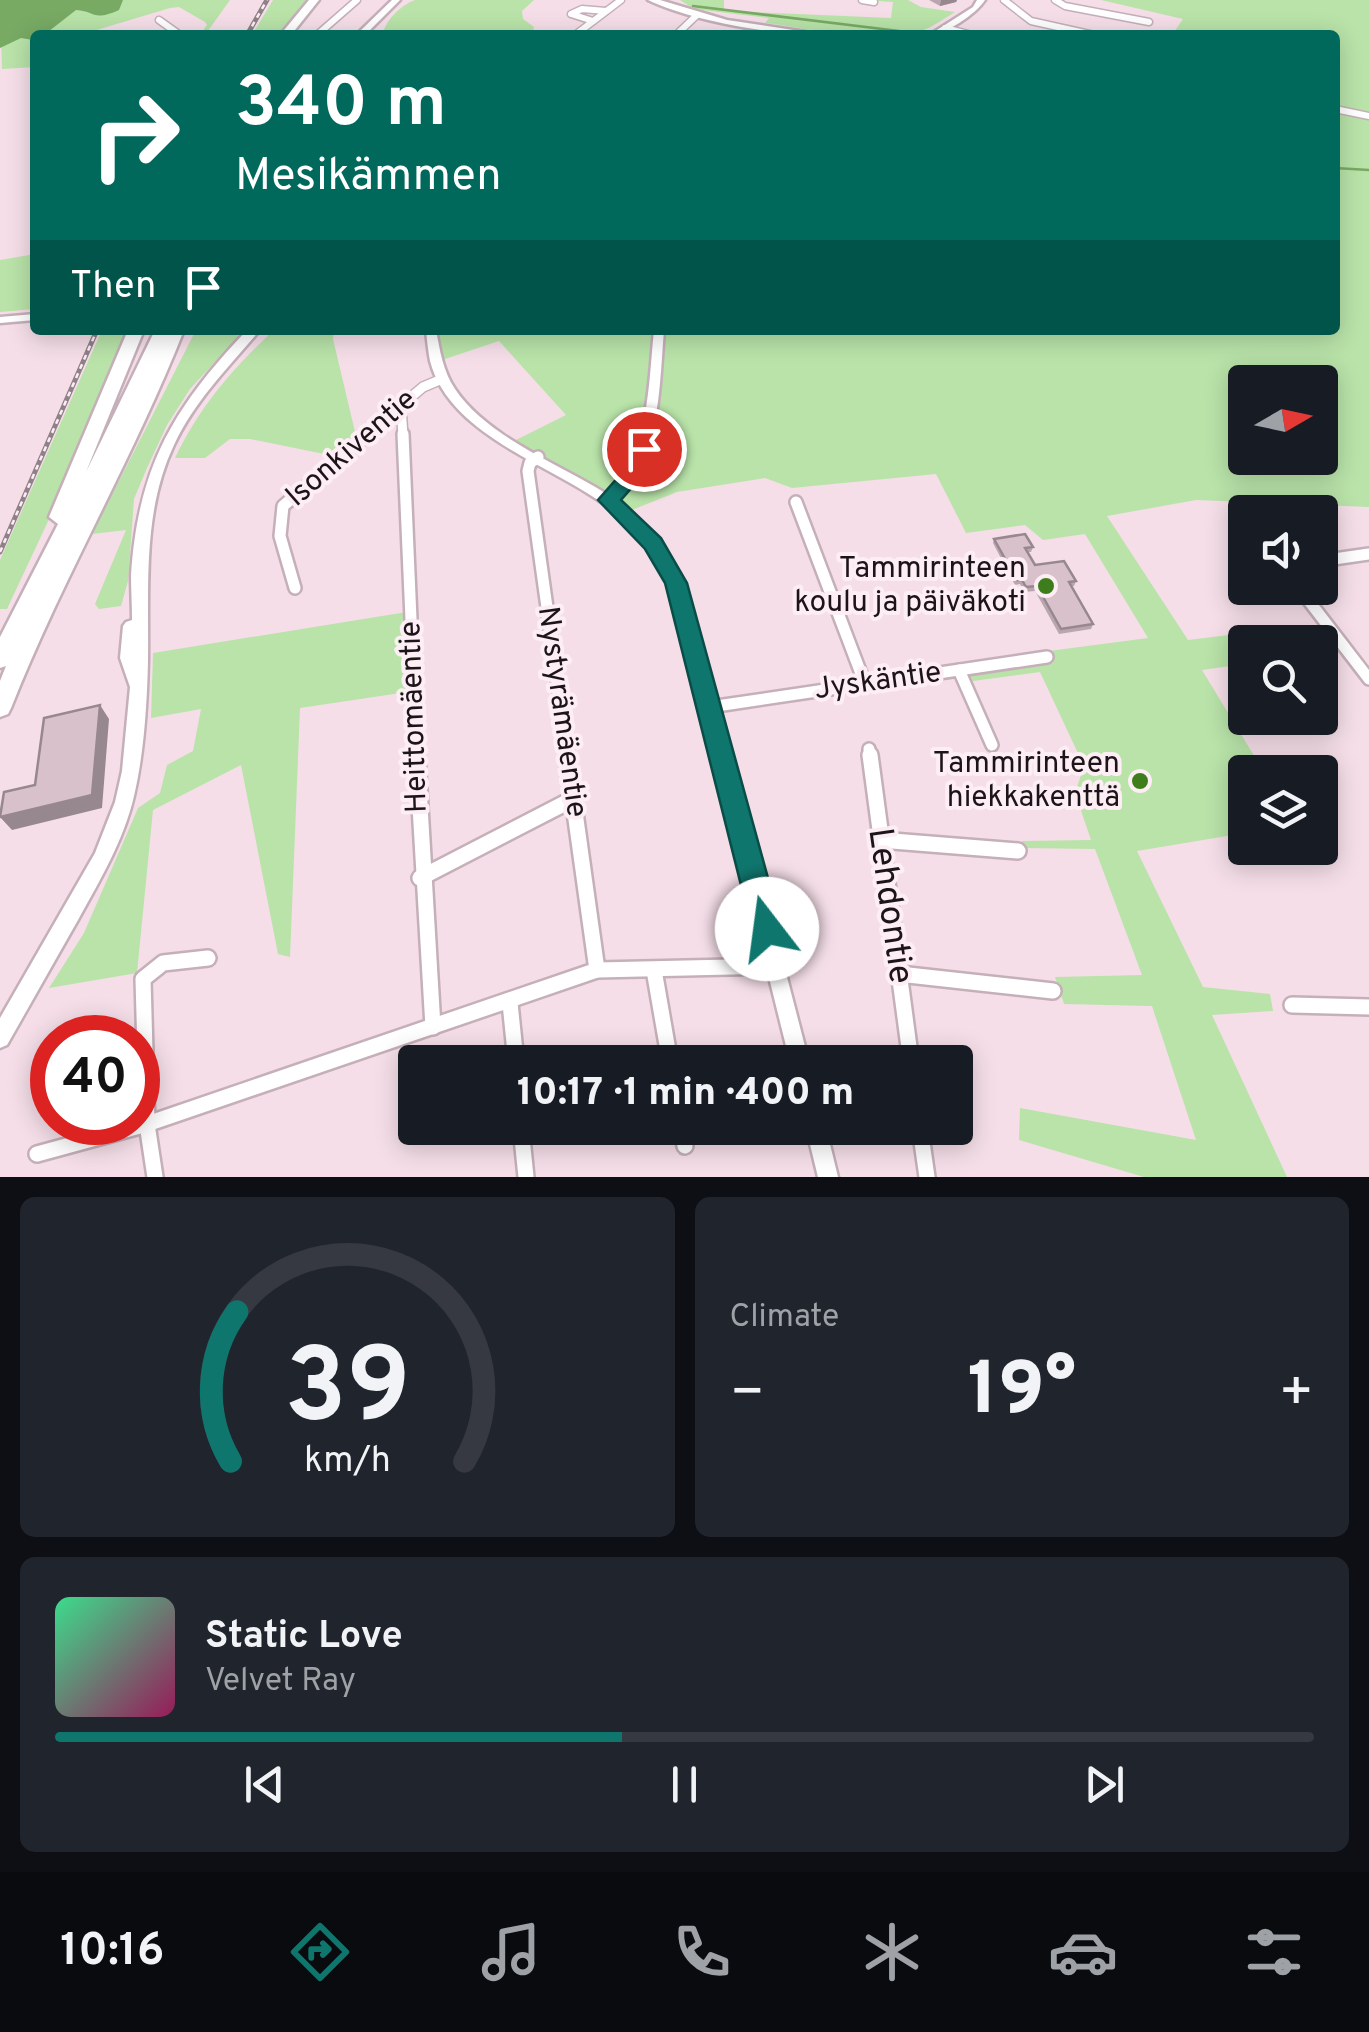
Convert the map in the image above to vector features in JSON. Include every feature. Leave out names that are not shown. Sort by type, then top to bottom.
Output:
[{"type":"highway","points":[[294,30],[314,0]]},
{"type":"highway","points":[[295,30],[324,0]]},
{"type":"highway","points":[[46,562],[57,520],[134,335]]},
{"type":"highway","points":[[0,660],[161,335]]},
{"type":"highway","points":[[152,392],[174,335]]},
{"type":"highway","points":[[0,708],[52,586],[152,392],[187,335]]},
{"type":"main road","points":[[365,30],[396,0]]},
{"type":"main road","points":[[0,320],[30,317]]},
{"type":"main road","points":[[0,1038],[86,890],[116,829],[131,771],[136,686],[128,658],[132,610],[149,495],[164,450],[193,401],[250,335]]},
{"type":"street","points":[[322,30],[357,0]]},
{"type":"street","points":[[582,30],[621,0]]},
{"type":"street","points":[[862,0],[874,2]]},
{"type":"street","points":[[942,30],[981,0]]},
{"type":"street","points":[[1004,0],[1031,21],[1072,30]]},
{"type":"street","points":[[1055,0],[1071,7],[1149,22]]},
{"type":"street","points":[[660,1],[744,30]]},
{"type":"street","points":[[592,22],[571,14],[582,9],[606,11]]},
{"type":"street","points":[[681,30],[697,15]]},
{"type":"street","points":[[159,20],[173,30]]},
{"type":"street","points":[[945,28],[953,30]]},
{"type":"street","points":[[1340,110],[1369,116]]},
{"type":"street","points":[[432,335],[442,379],[468,412],[499,438],[609,500],[641,530],[668,567],[683,604],[796,1045]]},
{"type":"street","points":[[609,500],[627,480],[644,449],[658,335]]},
{"type":"street","name":"Isonkiventie","points":[[295,588],[288,573],[280,518],[283,506],[423,387],[442,379]]},
{"type":"street","name":"Heittomäentie","points":[[400,406],[411,561],[420,878],[433,1027]]},
{"type":"street","name":"Nystyrämäentie","points":[[538,457],[528,471],[598,970]]},
{"type":"street","points":[[796,502],[864,684]]},
{"type":"street","points":[[1338,558],[1369,554]]},
{"type":"street","points":[[1311,605],[1369,679]]},
{"type":"street","name":"Jyskäntie","points":[[710,707],[1046,657]]},
{"type":"street","points":[[960,670],[992,745]]},
{"type":"street","name":"Lehdontie","points":[[869,748],[908,1045]]},
{"type":"street","points":[[420,878],[574,799]]},
{"type":"street","points":[[880,840],[1018,851]]},
{"type":"street","points":[[143,1015],[142,979],[161,962],[208,958]]},
{"type":"street","points":[[160,1120],[598,970],[776,966]]},
{"type":"street","points":[[654,970],[667,1045]]},
{"type":"street","points":[[898,974],[1053,991]]},
{"type":"street","points":[[510,1003],[514,1045]]},
{"type":"street","points":[[1292,1005],[1369,1007]]},
{"type":"street","points":[[37,1154],[70,1145]]},
{"type":"street","points":[[150,1145],[155,1177]]},
{"type":"street","points":[[523,1145],[526,1177]]},
{"type":"street","points":[[820,1145],[828,1177]]},
{"type":"street","points":[[922,1145],[927,1177]]},
{"type":"shaded area","points":[[0,0],[123,0],[119,10],[99,16],[76,10],[50,30],[30,30],[30,40],[21,38],[0,48]]},
{"type":"shaded area","points":[[104,0],[230,0],[209,30],[204,30],[205,22],[179,7],[97,30],[30,30],[30,67],[2,69],[0,5],[54,14]]},
{"type":"shaded area","points":[[273,0],[307,0],[282,30],[255,30]]},
{"type":"shaded area","points":[[415,0],[534,0],[522,11],[523,19],[534,27],[384,30],[405,5]]},
{"type":"shaded area","points":[[680,0],[724,0],[724,11],[891,18],[893,2],[864,0],[908,0],[921,7],[955,12],[923,30],[809,30],[765,23],[769,18],[694,9]]},
{"type":"shaded area","points":[[1101,0],[1369,0],[1369,114],[1340,108],[1340,30],[1175,30],[1183,19]]},
{"type":"shaded area","points":[[1340,113],[1369,118],[1369,507],[1338,506],[1338,495],[1228,495],[1228,501],[1196,500],[1107,516],[1188,640],[1228,635],[1228,666],[1202,670],[1228,713],[1228,735],[1242,735],[1254,755],[1228,755],[1228,836],[1137,851],[1203,987],[1270,994],[1273,1011],[1212,1015],[1287,1177],[1144,1177],[1019,1140],[1020,1108],[1196,1140],[1152,1006],[1064,1004],[1055,977],[1142,975],[1095,849],[1023,848],[1022,841],[1091,840],[1075,793],[1084,766],[1040,672],[973,681],[970,676],[1053,663],[1049,651],[1148,638],[1085,534],[1043,540],[1025,525],[966,533],[936,474],[792,488],[765,478],[677,492],[627,512],[596,487],[514,441],[566,415],[499,341],[439,361],[436,335],[1340,335]]},
{"type":"shaded area","points":[[30,255],[30,309],[0,312],[0,260]]},
{"type":"shaded area","points":[[100,335],[127,335],[102,406],[7,609],[0,609],[0,560]]},
{"type":"shaded area","points":[[193,335],[237,335],[190,389],[147,468],[134,499],[128,581],[121,606],[99,609],[95,604],[126,530],[92,534]]},
{"type":"shaded area","points":[[269,335],[333,335],[356,436],[334,456],[250,439],[230,439],[205,458],[175,458],[218,389]]},
{"type":"shaded area","points":[[413,611],[414,691],[300,708],[290,957],[278,954],[241,765],[153,810],[137,973],[49,988],[84,933],[138,808],[160,793],[167,765],[193,751],[201,709],[151,718],[153,653]]},
{"type":"building","name":"Tammirinteen koulu ja päiväkoti","points":[[1025,534],[1033,547],[1025,548],[1035,565],[1064,561],[1076,581],[1069,582],[1093,624],[1061,629],[1037,586],[1026,587],[1022,580],[1017,580],[994,539]]},
{"type":"building","points":[[100,705],[92,795],[0,817],[4,792],[35,785],[44,718]]},
{"type":"waterway","points":[[693,6],[891,30]]},
{"type":"waterway","points":[[1340,168],[1369,170]]},
{"type":"railway","points":[[250,30],[267,0]]},
{"type":"railway","points":[[0,552],[95,335]]},
{"type":"place","name":"Tammirinteen koulu ja päiväkoti","points":[[1046,586]]},
{"type":"place","name":"Tammirinteen hiekkakenttä","points":[[1140,781]]},
{"type":"route","points":[[644,449],[627,480],[609,500],[653,543],[676,583],[767,929]]}]
